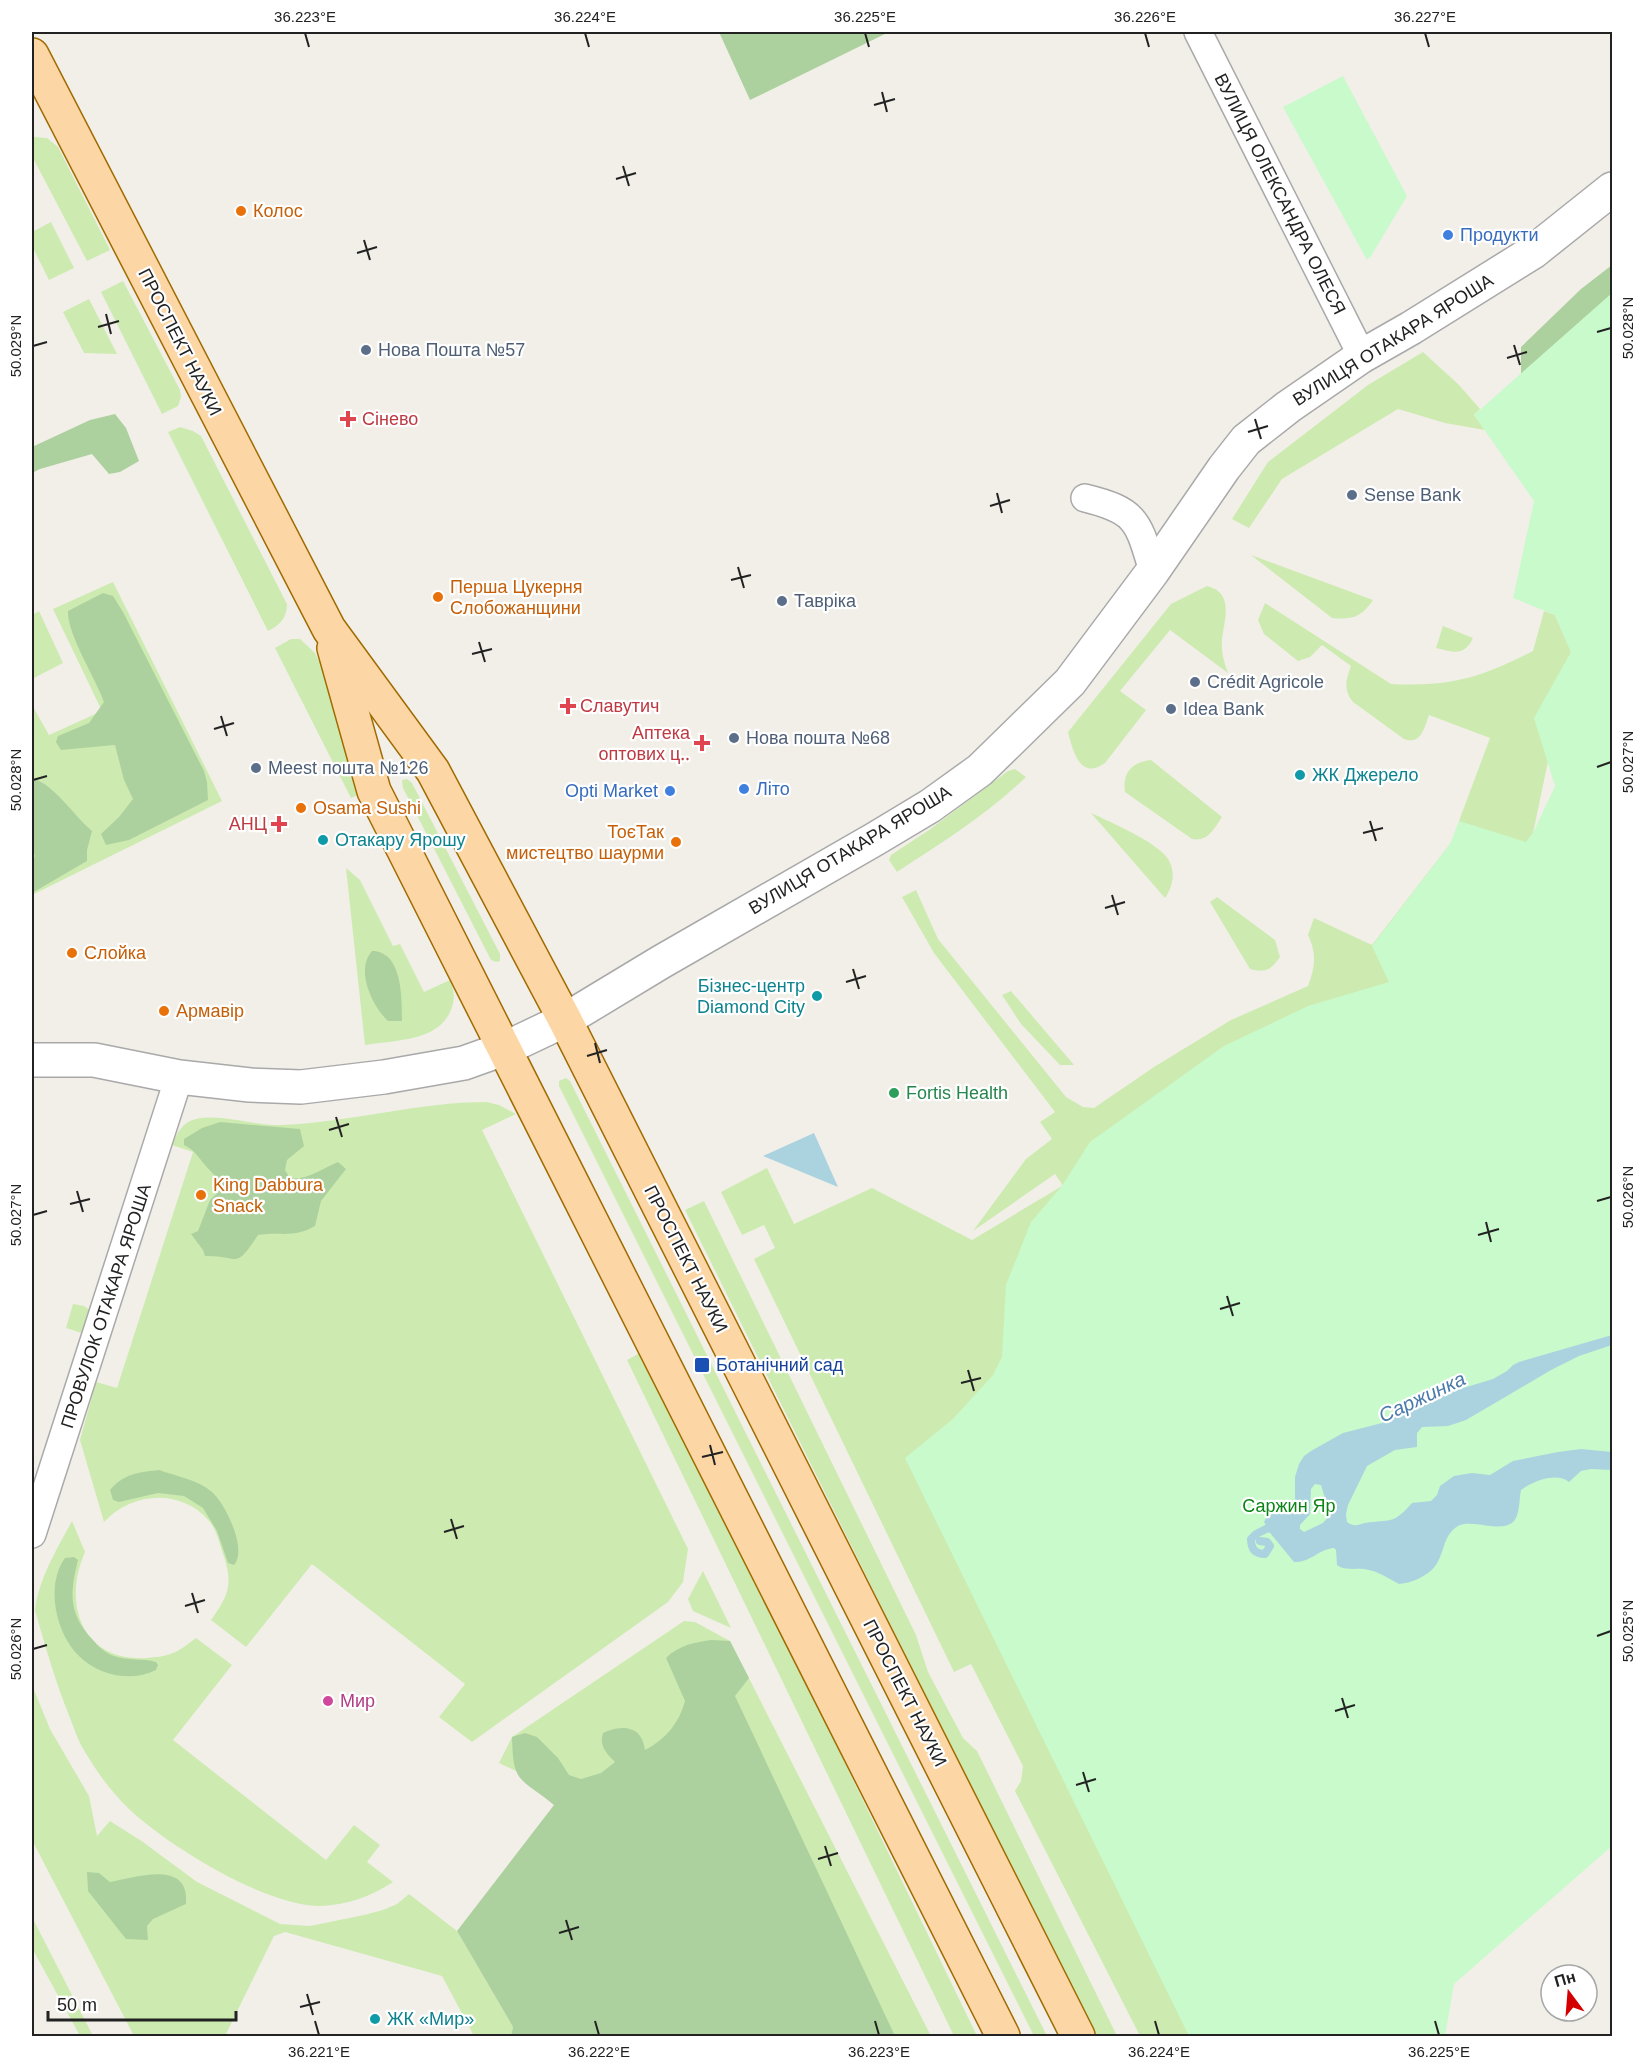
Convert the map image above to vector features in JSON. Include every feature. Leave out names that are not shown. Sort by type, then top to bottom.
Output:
[{"type":"main road","name":"ПРОСПЕКТ НАУКИ","points":[[32,55],[329,629],[433,771],[565,1020],[1078,2037]]},
{"type":"main road","name":"ПРОСПЕКТ НАУКИ","points":[[329,629],[374,791],[506,1048],[638,1315],[1004,2037]]},
{"type":"street","name":"ВУЛИЦЯ ОЛЕКСАНДРА ОЛЕСЯ","points":[[1198,32],[1362,356]]},
{"type":"street","name":"ВУЛИЦЯ ОТАКАРА ЯРОША","points":[[32,1060],[94,1060],[179,1077],[250,1085],[302,1087],[427,1071],[464,1063],[506,1048],[565,1020],[930,806],[980,770],[1070,682],[1153,571],[1246,440],[1288,407],[1362,356],[1533,252],[1612,189]]},
{"type":"street","points":[[1085,498],[1107,504],[1127,514],[1137,526],[1153,571]]},
{"type":"street","name":"ПРОВУЛОК ОТАКАРА ЯРОША","points":[[32,1534],[179,1077]]},
{"type":"green space","points":[[719,32],[889,32],[750,100]]},
{"type":"green space","points":[[1343,76],[1407,196],[1367,260],[1283,107]]},
{"type":"green space","points":[[32,138],[47,138],[58,147],[110,250],[87,261],[32,156]]},
{"type":"green space","points":[[51,222],[74,268],[49,280],[32,246],[32,232]]},
{"type":"green space","points":[[1612,265],[1612,507],[1521,384],[1521,347],[1581,289]]},
{"type":"green space","points":[[123,281],[180,390],[181,397],[178,406],[162,414],[101,292]]},
{"type":"green space","name":"Саржин Яр","points":[[1612,293],[1612,1846],[1454,1984],[1445,2036],[1189,2036],[905,1458],[953,1419],[993,1375],[1002,1357],[1006,1285],[1031,1222],[1062,1186],[1090,1142],[1224,1046],[1308,1006],[1389,982],[1372,946],[1450,844],[1459,821],[1526,842],[1533,833],[1555,786],[1534,718],[1571,652],[1555,615],[1513,598],[1534,501],[1474,415]]},
{"type":"green space","points":[[89,299],[117,354],[84,353],[63,312]]},
{"type":"green space","points":[[1423,352],[1459,385],[1480,409],[1474,415],[1485,430],[1445,423],[1398,409],[1282,479],[1249,528],[1232,519],[1268,462],[1368,385]]},
{"type":"green space","points":[[115,414],[126,428],[139,461],[120,472],[109,474],[92,454],[32,473],[32,447],[90,420]]},
{"type":"green space","points":[[180,427],[201,436],[287,604],[282,620],[268,631],[168,432]]},
{"type":"green space","points":[[1251,555],[1373,600],[1356,616],[1332,618]]},
{"type":"green space","points":[[113,582],[222,801],[32,895],[32,705],[49,735],[102,711],[53,609]]},
{"type":"green space","points":[[1207,586],[1216,590],[1225,601],[1226,616],[1222,649],[1228,673],[1170,630],[1120,691],[1146,710],[1105,763],[1096,768],[1084,766],[1075,755],[1068,732],[1171,604]]},
{"type":"green space","points":[[103,593],[113,596],[123,612],[204,771],[208,800],[129,840],[106,845],[101,834],[119,817],[133,799],[124,780],[115,745],[61,750],[56,742],[58,736],[89,723],[104,702],[72,631],[68,611]]},
{"type":"green space","points":[[1265,603],[1391,684],[1412,685],[1465,679],[1497,668],[1533,651],[1544,611],[1555,615],[1571,652],[1533,833],[1437,966],[1064,1187],[1055,1174],[973,1231],[1026,1159],[1052,1139],[1040,1122],[1055,1112],[934,953],[902,897],[916,890],[938,939],[1066,1097],[1083,1107],[1094,1108],[1154,1067],[1231,1020],[1308,986],[1314,960],[1313,948],[1308,935],[1314,918],[1372,945],[1450,844],[1459,827],[1459,821],[1490,738],[1429,715],[1418,738],[1404,739],[1353,702],[1346,684],[1351,666],[1322,645],[1310,657],[1298,661],[1264,634],[1258,620]]},
{"type":"green space","points":[[39,611],[63,663],[32,679],[32,615]]},
{"type":"green space","points":[[1443,626],[1473,638],[1470,644],[1458,652],[1436,648]]},
{"type":"green space","points":[[291,639],[300,639],[315,653],[342,710],[364,792],[351,798],[275,648]]},
{"type":"green space","points":[[1151,760],[1222,817],[1206,837],[1192,839],[1125,792],[1125,779],[1130,770],[1138,763]]},
{"type":"green space","points":[[1015,769],[1026,777],[1011,791],[963,828],[897,872],[889,860],[891,855],[929,830],[1008,771]]},
{"type":"green space","points":[[32,778],[56,794],[92,831],[87,850],[87,861],[32,893],[32,862],[35,856],[32,848]]},
{"type":"green space","points":[[407,779],[412,783],[500,954],[500,961],[491,960],[403,788],[402,780]]},
{"type":"green space","points":[[1091,813],[1144,839],[1168,859],[1172,869],[1172,879],[1165,898]]},
{"type":"green space","points":[[346,868],[360,880],[393,946],[400,944],[424,992],[450,980],[454,994],[452,1007],[438,1027],[428,1033],[403,1040],[365,1045]]},
{"type":"green space","points":[[1217,897],[1275,940],[1280,957],[1271,968],[1260,971],[1250,969],[1210,902]]},
{"type":"green space","points":[[372,951],[382,953],[390,959],[395,968],[401,990],[402,1021],[388,1021],[371,997],[365,978],[365,968]]},
{"type":"green space","points":[[1011,991],[1074,1065],[1060,1065],[1021,1024],[1002,995]]},
{"type":"green space","points":[[566,1078],[570,1081],[1047,2036],[1034,2036],[559,1086],[559,1081]]},
{"type":"green space","points":[[487,1102],[499,1105],[516,1114],[482,1130],[688,1549],[683,1582],[668,1602],[472,1742],[439,1717],[465,1684],[312,1564],[246,1647],[211,1620],[225,1596],[228,1578],[218,1539],[209,1521],[198,1510],[185,1503],[156,1498],[128,1505],[115,1512],[104,1522],[80,1440],[96,1382],[117,1388],[193,1152],[172,1145],[184,1125],[191,1120],[216,1118],[282,1125],[436,1105]]},
{"type":"green space","points":[[220,1122],[300,1129],[304,1146],[287,1160],[285,1170],[290,1178],[308,1176],[338,1162],[346,1169],[321,1201],[315,1226],[293,1234],[258,1235],[240,1258],[205,1256],[191,1234],[198,1231],[210,1200],[222,1188],[217,1178],[196,1153],[184,1145],[184,1139],[202,1128]]},
{"type":"green space","points":[[767,1168],[794,1224],[872,1188],[972,1240],[1062,1186],[1189,2036],[1140,2036],[1015,1791],[1021,1781],[1023,1766],[971,1664],[954,1672],[754,1259],[775,1248],[764,1225],[742,1235],[721,1192]]},
{"type":"green space","points":[[704,1201],[916,1635],[928,1672],[963,1738],[977,1751],[1117,2036],[1097,2036],[685,1210]]},
{"type":"green space","points":[[73,1304],[84,1306],[91,1311],[91,1336],[66,1328]]},
{"type":"green space","points":[[645,1350],[977,2036],[954,2036],[627,1360]]},
{"type":"green space","points":[[159,1470],[200,1484],[217,1498],[237,1538],[238,1558],[234,1565],[228,1563],[217,1531],[203,1508],[184,1496],[158,1493],[119,1502],[113,1500],[110,1490],[120,1480],[138,1473]]},
{"type":"green space","points":[[72,1521],[85,1552],[78,1572],[77,1609],[83,1626],[93,1640],[106,1650],[124,1657],[146,1658],[173,1653],[196,1638],[232,1665],[173,1740],[326,1860],[354,1825],[380,1845],[367,1862],[393,1882],[377,1892],[340,1904],[321,1906],[299,1904],[247,1886],[219,1872],[146,1824],[115,1795],[79,1740],[55,1678],[35,1610],[40,1587]]},
{"type":"green space","points":[[74,1557],[78,1560],[73,1582],[73,1602],[84,1629],[108,1653],[119,1658],[156,1662],[158,1665],[156,1670],[136,1676],[115,1675],[87,1663],[71,1647],[59,1622],[55,1595],[59,1569],[65,1558]]},
{"type":"green space","points":[[703,1571],[731,1628],[693,1611],[688,1599]]},
{"type":"green space","points":[[684,1621],[695,1622],[730,1641],[931,2036],[884,2036],[583,1803],[499,1763],[512,1737]]},
{"type":"green space","points":[[711,1640],[730,1641],[749,1678],[735,1696],[895,2036],[511,2036],[513,2027],[457,1931],[554,1805],[526,1784],[517,1772],[514,1764],[512,1737],[525,1733],[537,1737],[558,1758],[569,1775],[581,1779],[601,1773],[615,1762],[603,1746],[603,1733],[618,1728],[630,1729],[640,1736],[645,1750],[671,1730],[685,1701],[666,1658],[681,1647]]},
{"type":"green space","points":[[32,1685],[50,1729],[89,1796],[97,1836],[110,1821],[197,1882],[280,1924],[310,1926],[364,1915],[397,1904],[409,1894],[457,1931],[513,2027],[511,2036],[474,2036],[442,1976],[285,1932],[274,1936],[225,2036],[134,2036],[32,1840]]},
{"type":"green space","points":[[87,1872],[99,1873],[110,1882],[147,1875],[171,1876],[180,1881],[185,1890],[186,1904],[153,1919],[147,1926],[148,1940],[126,1939],[88,1891]]},
{"type":"green space","points":[[32,1917],[93,2036],[80,2036],[32,1948]]},
{"type":"water","points":[[814,1133],[838,1187],[763,1156]]},
{"type":"water","points":[[1612,1335],[1612,1345],[1579,1356],[1551,1370],[1466,1420],[1448,1426],[1422,1427],[1417,1433],[1417,1447],[1395,1450],[1367,1466],[1348,1505],[1347,1522],[1356,1525],[1391,1520],[1412,1503],[1431,1501],[1437,1495],[1440,1486],[1454,1476],[1472,1473],[1490,1475],[1513,1461],[1558,1452],[1581,1449],[1612,1452],[1612,1470],[1591,1469],[1581,1471],[1569,1482],[1552,1478],[1526,1487],[1521,1490],[1514,1521],[1501,1526],[1468,1524],[1455,1528],[1448,1536],[1433,1569],[1419,1578],[1399,1584],[1369,1570],[1340,1567],[1337,1565],[1334,1548],[1300,1562],[1294,1562],[1271,1534],[1264,1522],[1273,1511],[1297,1509],[1295,1477],[1299,1464],[1311,1451],[1343,1433],[1382,1423],[1391,1416],[1402,1415],[1417,1402],[1493,1379],[1519,1362]],"holes":[[[1315,1484],[1321,1485],[1330,1515],[1323,1523],[1304,1532],[1300,1529],[1300,1525],[1310,1514],[1311,1489]]]},
{"type":"waterway","name":"Саржинка","points":[[1260,1541],[1267,1542],[1270,1546],[1265,1554],[1254,1550],[1251,1539],[1268,1528],[1277,1531]]},
{"type":"place","name":"Колос","points":[[241,211]]},
{"type":"place","name":"Продукти","points":[[1448,235]]},
{"type":"place","name":"Нова Пошта №57","points":[[366,350]]},
{"type":"place","name":"Сінево","points":[[348,419]]},
{"type":"place","name":"Sense Bank","points":[[1352,495]]},
{"type":"place","name":"Перша Цукерня Слобожанщини","points":[[438,597]]},
{"type":"place","name":"Тавріка","points":[[782,601]]},
{"type":"place","name":"Crédit Agricole","points":[[1195,682]]},
{"type":"place","name":"Славутич","points":[[568,706]]},
{"type":"place","name":"Idea Bank","points":[[1171,709]]},
{"type":"place","name":"Нова пошта №68","points":[[734,738]]},
{"type":"place","name":"Аптека оптових ц‥","points":[[702,743]]},
{"type":"place","name":"Meest пошта №126","points":[[256,768]]},
{"type":"place","name":"ЖК Джерело","points":[[1300,775]]},
{"type":"place","name":"Літо","points":[[744,789]]},
{"type":"place","name":"Opti Market","points":[[670,791]]},
{"type":"place","name":"Osama Sushi","points":[[301,808]]},
{"type":"place","name":"АНЦ","points":[[279,824]]},
{"type":"place","name":"Отакару Ярошу","points":[[323,840]]},
{"type":"place","name":"ТоєТак мистецтво шаурми","points":[[676,842]]},
{"type":"place","name":"Слойка","points":[[72,953]]},
{"type":"place","name":"Бізнес-центр Diamond City","points":[[817,996]]},
{"type":"place","name":"Армавір","points":[[164,1011]]},
{"type":"place","name":"Fortis Health","points":[[894,1093]]},
{"type":"place","name":"King Dabbura Snack","points":[[201,1195]]},
{"type":"place","name":"Ботанічний сад","points":[[702,1365]]},
{"type":"place","name":"Мир","points":[[328,1701]]},
{"type":"place","name":"ЖК «Мир»","points":[[375,2019]]}]
